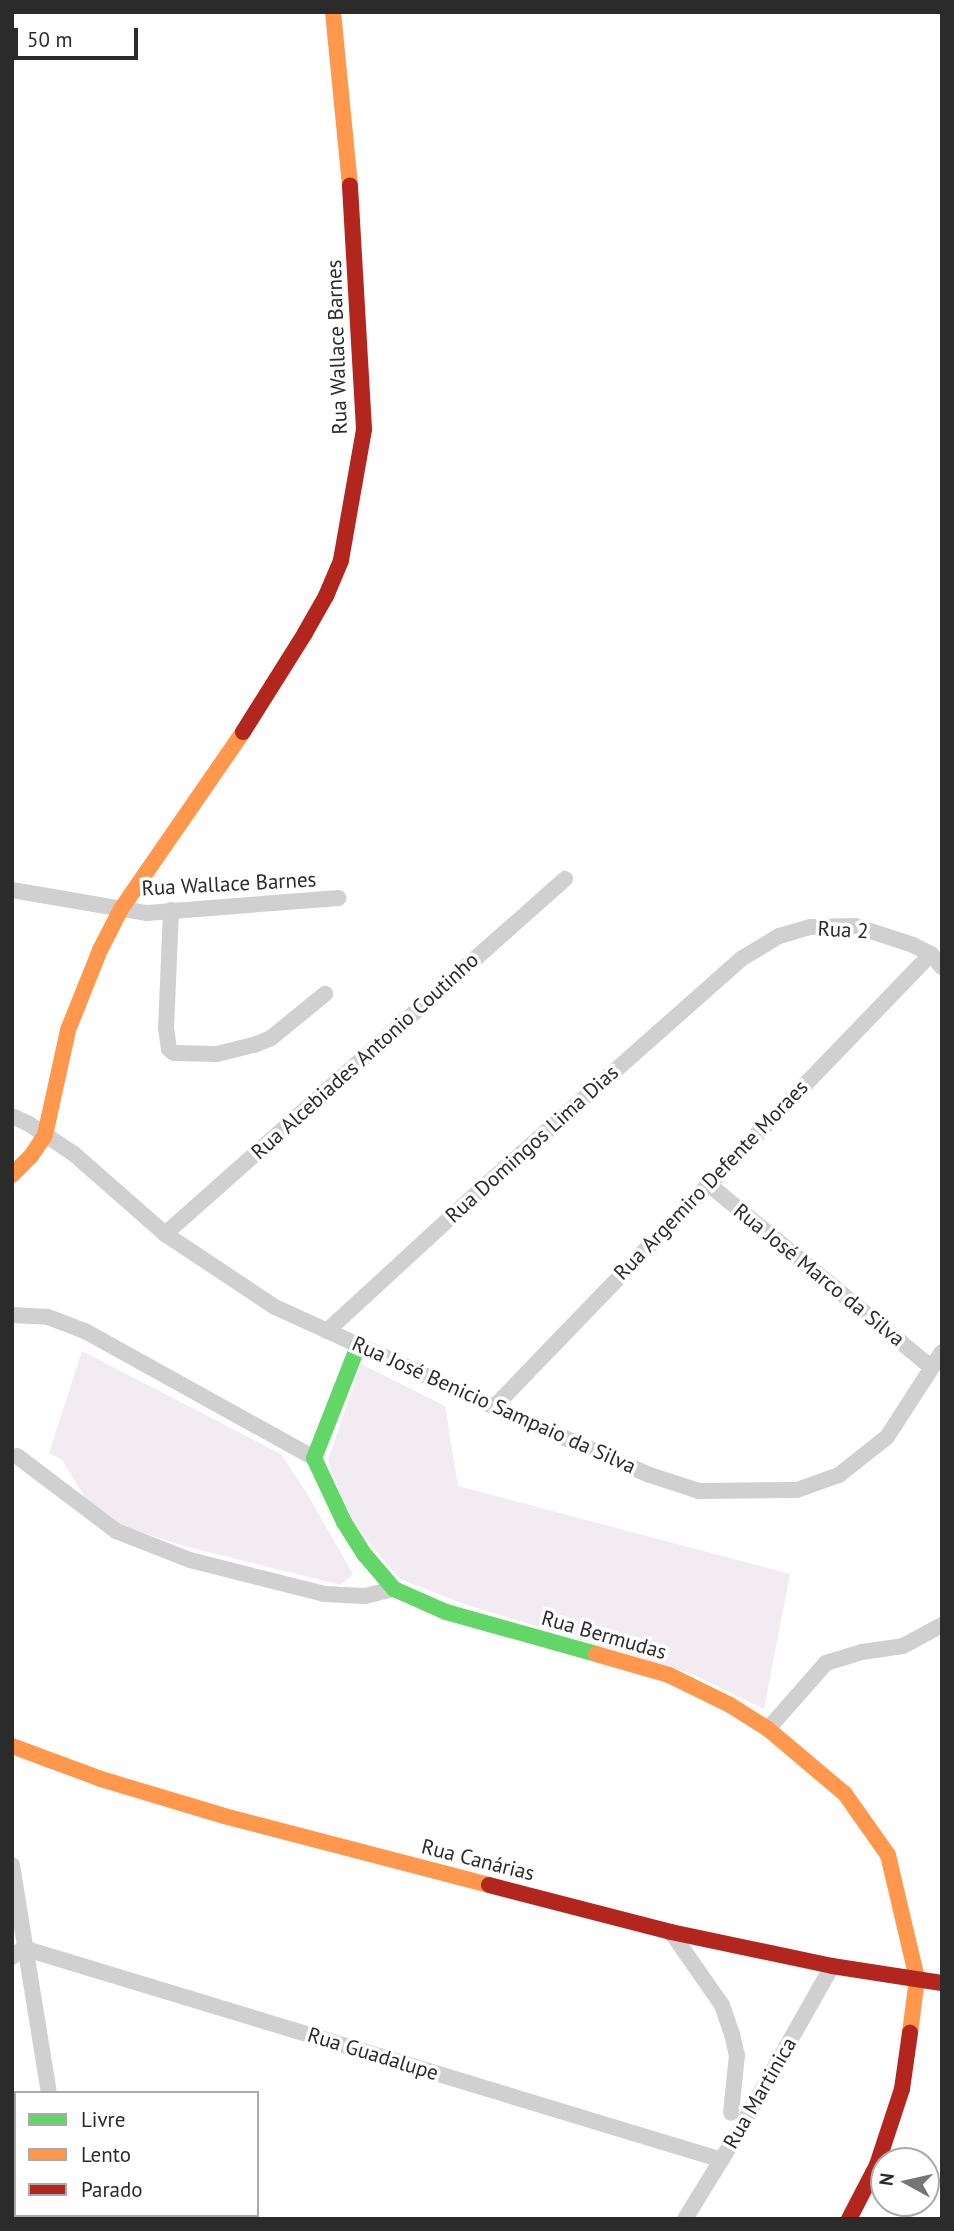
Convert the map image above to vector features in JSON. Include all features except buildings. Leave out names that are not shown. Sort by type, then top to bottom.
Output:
[{"type":"street","name":"Rua Wallace Barnes","points":[[12,1175],[31,1156],[45,1135],[68,1030],[100,950],[121,909],[251,720],[305,634],[326,597],[347,535],[364,429],[363,380],[333,12]]},
{"type":"street","name":"Rua Alcebiades Antonio Coutinho","points":[[165,1234],[565,879]]},
{"type":"street","name":"Rua Wallace Barnes","points":[[12,890],[147,912],[338,898]]},
{"type":"street","points":[[170,910],[166,1028],[169,1049],[178,1055],[209,1055],[254,1045],[271,1038],[325,994]]},
{"type":"street","name":"Rua 2","points":[[741,959],[779,936],[810,927],[855,926],[893,937],[930,954],[942,967]]},
{"type":"street","name":"Rua Argemiro Defente Moraes","points":[[494,1407],[706,1183],[930,954]]},
{"type":"street","name":"Rua Domingos Lima Dias","points":[[327,1331],[478,1191],[741,959]]},
{"type":"street","points":[[12,1116],[45,1135]]},
{"type":"street","name":"Rua José Benicio Sampaio da Silva","points":[[45,1135],[92,1168],[165,1234],[275,1307],[650,1475],[699,1491],[797,1490],[839,1475],[873,1450],[899,1423],[942,1352]]},
{"type":"street","name":"Rua José Marco da Silva","points":[[706,1183],[931,1367]]},
{"type":"street","points":[[12,1315],[48,1317],[85,1331],[314,1458],[358,1346]]},
{"type":"street","points":[[18,1457],[116,1531],[143,1543],[249,1576],[324,1594],[365,1596],[394,1589]]},
{"type":"street","name":"Rua Bermudas","points":[[314,1458],[344,1522],[365,1555],[394,1589],[446,1612],[669,1675],[709,1693],[768,1728],[845,1794],[888,1855],[917,1979]]},
{"type":"street","points":[[768,1728],[815,1671],[826,1663],[862,1652],[903,1646],[942,1625]]},
{"type":"street","name":"Rua Canárias","points":[[12,1746],[101,1779],[224,1816],[671,1932],[832,1966],[942,1983]]},
{"type":"street","points":[[12,1865],[18,1953],[49,2091]]},
{"type":"street","points":[[671,1932],[722,2005],[732,2034],[737,2055],[731,2113]]},
{"type":"street","name":"Rua Guadalupe","points":[[18,1953],[722,2160]]},
{"type":"street","name":"Rua Martinica","points":[[685,2219],[722,2160],[832,1966]]},
{"type":"street","points":[[849,2219],[877,2165],[902,2089],[917,1979]]},
{"type":"shaded area","points":[[82,1351],[281,1454],[353,1574],[341,1585],[184,1546],[122,1526],[86,1499],[62,1460],[49,1453]]},
{"type":"shaded area","points":[[361,1364],[445,1406],[458,1486],[790,1574],[764,1709],[690,1673],[464,1604],[400,1579],[364,1537],[343,1503],[328,1460]]},
{"type":"traffic: fast","points":[[358,1346],[314,1458],[344,1522],[365,1555],[394,1589],[446,1612],[596,1654]]},
{"type":"traffic: slow","points":[[333,12],[350,185]]},
{"type":"traffic: slow","points":[[12,1175],[31,1156],[45,1135],[68,1030],[100,950],[121,909],[243,732]]},
{"type":"traffic: slow","points":[[596,1654],[669,1675],[730,1705],[768,1729],[845,1794],[888,1855],[917,1979],[910,2033]]},
{"type":"traffic: slow","points":[[12,1746],[101,1779],[224,1816],[489,1885]]},
{"type":"traffic: jam","points":[[243,732],[305,633],[326,596],[341,560],[364,429],[350,185]]},
{"type":"traffic: jam","points":[[489,1885],[671,1932],[832,1966],[942,1983]]},
{"type":"traffic: jam","points":[[849,2219],[877,2165],[902,2089],[910,2033]]}]
